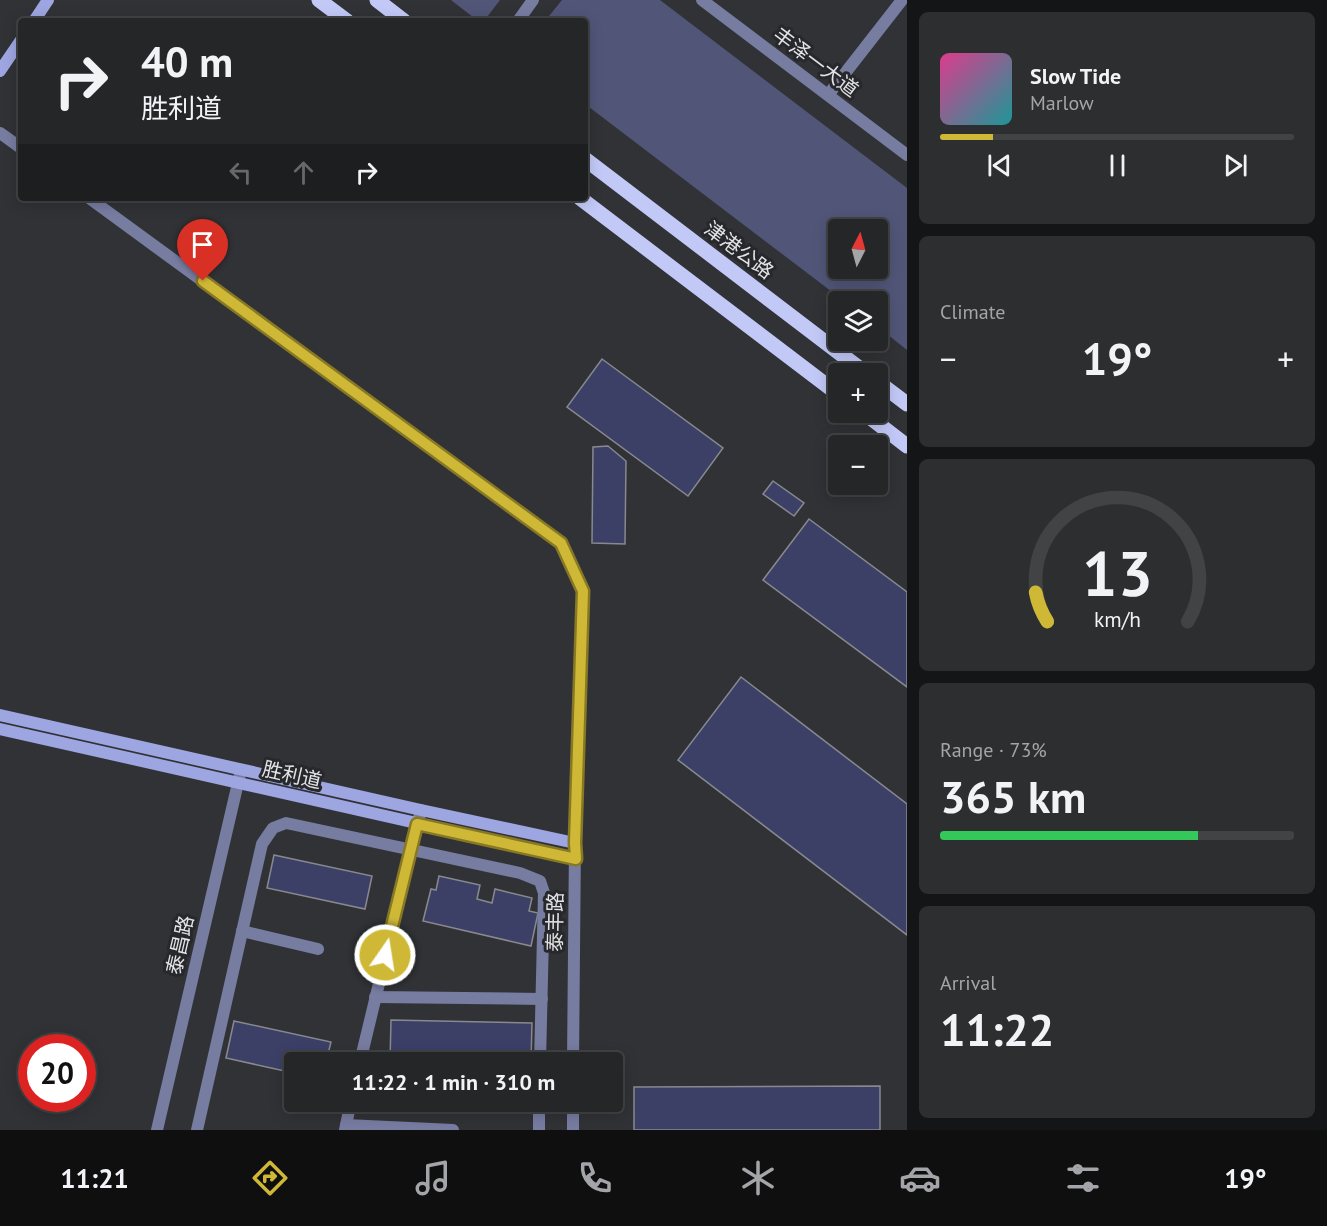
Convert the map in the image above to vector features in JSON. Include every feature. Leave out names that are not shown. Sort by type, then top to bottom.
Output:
[{"type":"main road","points":[[319,0],[343,18]]},
{"type":"main road","points":[[377,0],[400,18]]},
{"type":"main road","name":"津港公路","points":[[588,161],[853,363]]},
{"type":"main road","points":[[584,201],[828,386]]},
{"type":"main road","points":[[888,389],[907,404]]},
{"type":"main road","points":[[877,423],[907,446]]},
{"type":"street","points":[[36,18],[48,0]]},
{"type":"street","points":[[520,18],[533,0]]},
{"type":"street","name":"丰泽一大道","points":[[702,0],[907,155]]},
{"type":"street","points":[[828,95],[902,0]]},
{"type":"street","points":[[0,71],[18,44]]},
{"type":"street","points":[[0,133],[18,146]]},
{"type":"street","name":"泰丰路","points":[[93,201],[561,543],[583,591],[575,843],[573,1052]]},
{"type":"street","name":"胜利道","points":[[0,715],[575,843]]},
{"type":"street","name":"胜利道","points":[[0,729],[576,859]]},
{"type":"street","name":"泰昌路","points":[[157,1130],[241,770]]},
{"type":"street","points":[[362,1052],[421,810]]},
{"type":"street","points":[[197,1130],[262,844],[273,828],[286,823],[520,873],[540,881],[544,893],[540,1052]]},
{"type":"street","points":[[242,931],[318,948]]},
{"type":"street","points":[[375,997],[542,999]]},
{"type":"street","points":[[349,1112],[345,1128],[453,1130]]},
{"type":"street","points":[[538,1130],[539,1112]]},
{"type":"street","points":[[573,1112],[573,1130]]},
{"type":"shaded area","points":[[451,0],[500,0],[486,18],[474,18]]},
{"type":"shaded area","points":[[562,0],[660,0],[907,188],[907,350],[888,335],[888,291],[831,291],[588,106],[588,18],[547,18]]},
{"type":"building","points":[[602,359],[723,448],[688,496],[567,407]]},
{"type":"building","points":[[608,446],[626,461],[625,544],[592,543],[593,447]]},
{"type":"building","points":[[773,481],[804,503],[794,516],[763,494]]},
{"type":"building","points":[[809,519],[907,592],[907,687],[763,580]]},
{"type":"building","points":[[741,677],[907,804],[907,935],[678,760]]},
{"type":"building","points":[[274,855],[372,876],[365,909],[267,888]]},
{"type":"building","points":[[439,876],[480,885],[477,899],[492,903],[495,889],[532,898],[529,911],[538,913],[531,946],[423,921],[431,889],[436,890]]},
{"type":"building","points":[[391,1020],[532,1023],[531,1052],[390,1052]]},
{"type":"building","points":[[234,1021],[331,1042],[328,1052],[284,1052],[284,1071],[226,1058]]},
{"type":"building","points":[[880,1086],[880,1130],[634,1130],[634,1087]]},
{"type":"route","points":[[203,281],[561,543],[583,591],[576,859],[417,824],[385,955]]}]
